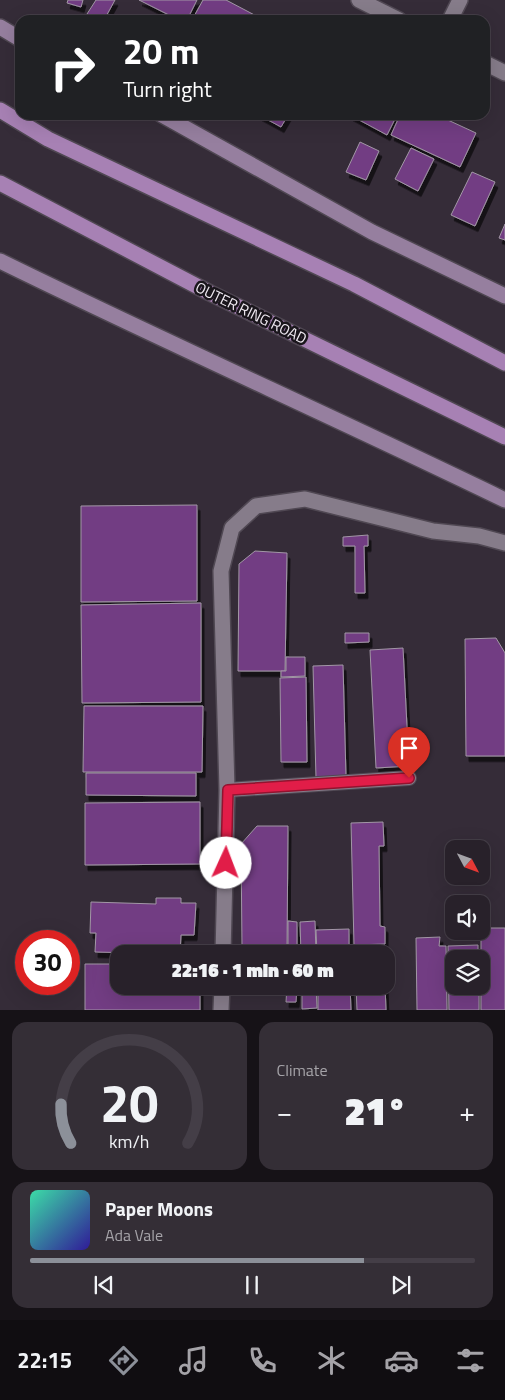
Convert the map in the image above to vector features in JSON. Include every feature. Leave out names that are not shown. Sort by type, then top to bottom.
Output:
[{"type":"main road","points":[[0,27],[15,36]]},
{"type":"main road","points":[[0,110],[15,119]]},
{"type":"main road","points":[[17,120],[48,139],[354,284],[505,363]]},
{"type":"main road","points":[[171,120],[372,232],[505,296]]},
{"type":"main road","name":"OUTER RING ROAD","points":[[0,183],[210,293],[505,437]]},
{"type":"main road","points":[[0,261],[171,344],[357,428],[505,500]]},
{"type":"street","points":[[359,0],[389,15]]},
{"type":"street","points":[[452,15],[460,0]]},
{"type":"street","points":[[490,66],[505,73]]},
{"type":"street","points":[[223,945],[228,790],[221,571],[232,528],[256,506],[305,499],[433,531],[479,536],[505,543]]},
{"type":"street","points":[[221,1010],[222,995]]},
{"type":"lane","points":[[228,790],[409,778]]},
{"type":"building","points":[[68,0],[83,0],[81,7],[67,3]]},
{"type":"building","points":[[96,0],[115,0],[107,15],[87,14]]},
{"type":"building","points":[[139,0],[197,0],[190,15],[169,15]]},
{"type":"building","points":[[203,0],[226,0],[254,15],[195,15]]},
{"type":"building","points":[[268,120],[285,120],[281,127]]},
{"type":"building","points":[[359,120],[394,120],[387,135]]},
{"type":"building","points":[[398,120],[448,120],[476,133],[460,167],[391,135]]},
{"type":"building","points":[[360,142],[379,151],[366,180],[346,172]]},
{"type":"building","points":[[411,148],[434,159],[418,191],[395,179]]},
{"type":"building","points":[[472,172],[495,182],[475,226],[451,215]]},
{"type":"building","points":[[505,224],[505,240],[499,238]]},
{"type":"building","points":[[197,505],[197,601],[81,602],[81,506]]},
{"type":"building","points":[[368,535],[368,546],[364,546],[365,593],[355,593],[355,546],[343,546],[343,537]]},
{"type":"building","points":[[255,551],[287,553],[285,671],[238,671],[239,564]]},
{"type":"building","points":[[201,603],[201,702],[82,703],[81,605]]},
{"type":"building","points":[[345,633],[369,633],[369,642],[345,643]]},
{"type":"building","points":[[496,638],[505,653],[505,756],[466,756],[465,639]]},
{"type":"building","points":[[403,648],[409,766],[376,768],[370,650]]},
{"type":"building","points":[[286,657],[305,657],[305,676],[281,677],[281,671],[286,671]]},
{"type":"building","points":[[343,665],[346,777],[316,778],[313,666]]},
{"type":"building","points":[[306,677],[307,762],[281,762],[280,678]]},
{"type":"building","points":[[84,706],[203,706],[202,772],[83,772]]},
{"type":"building","points":[[86,773],[196,773],[196,796],[86,795]]},
{"type":"building","points":[[200,802],[200,864],[85,865],[85,803]]},
{"type":"building","points":[[383,822],[384,846],[379,846],[380,926],[385,927],[385,944],[354,945],[351,823]]},
{"type":"building","points":[[257,826],[288,826],[287,945],[242,945],[241,844]]},
{"type":"building","points":[[156,898],[181,898],[181,903],[196,903],[194,935],[181,935],[180,945],[110,945],[110,952],[95,952],[96,933],[90,933],[91,902],[156,904]]},
{"type":"building","points":[[288,921],[297,922],[297,945],[288,945]]},
{"type":"building","points":[[315,921],[316,945],[301,945],[300,922]]},
{"type":"building","points":[[490,928],[505,928],[505,1010],[481,1010],[481,995],[490,995],[490,950],[481,950],[481,940],[490,940]]},
{"type":"building","points":[[349,929],[349,945],[317,945],[316,930]]},
{"type":"building","points":[[440,937],[439,946],[446,946],[445,995],[447,995],[447,1010],[417,1010],[416,938]]},
{"type":"building","points":[[478,945],[478,950],[448,950],[448,946]]},
{"type":"building","points":[[85,964],[110,964],[110,995],[200,995],[200,1010],[85,1010]]},
{"type":"building","points":[[286,995],[296,995],[296,1002],[286,1002]]},
{"type":"building","points":[[302,995],[316,995],[317,1008],[302,1009]]},
{"type":"building","points":[[318,995],[350,995],[351,1010],[318,1010]]},
{"type":"building","points":[[356,995],[385,995],[386,1010],[357,1010]]},
{"type":"building","points":[[449,995],[479,995],[479,1010],[449,1010]]},
{"type":"route","points":[[226,863],[228,790],[409,778]]}]
